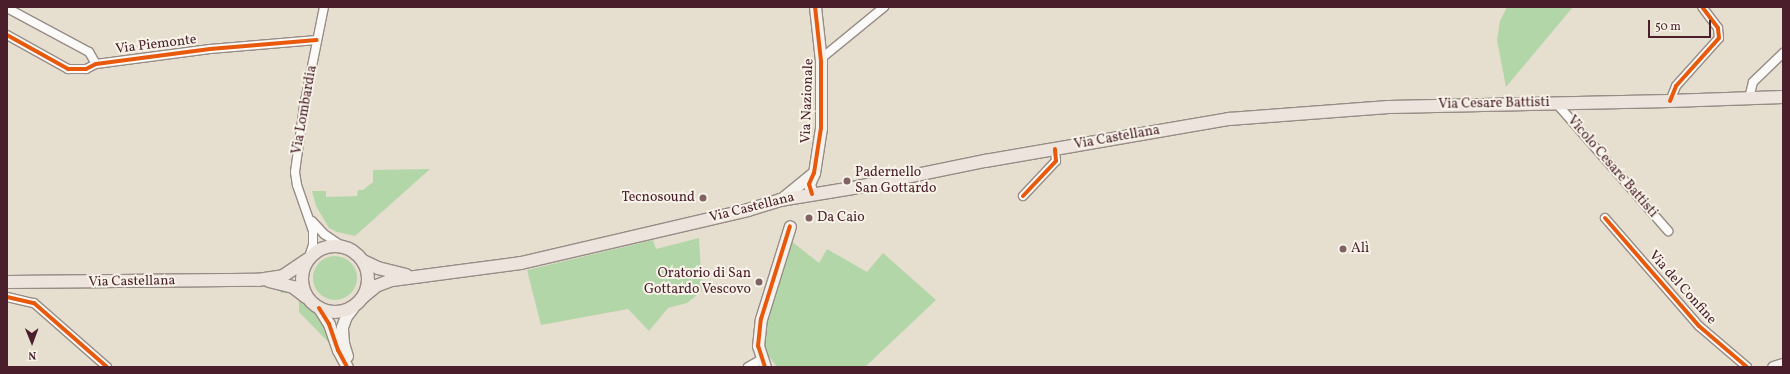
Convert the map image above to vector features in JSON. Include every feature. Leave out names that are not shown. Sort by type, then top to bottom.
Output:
[{"type":"main road","name":"Via Cesare Battisti","points":[[1205,122],[1238,118],[1389,107],[1557,104],[1783,97]]},
{"type":"main road","name":"Via Castellana","points":[[363,297],[376,286],[385,282],[417,276],[521,263],[748,210],[780,200],[853,188],[1205,122]]},
{"type":"main road","points":[[342,246],[350,249],[363,261],[368,276],[366,290],[363,297],[353,307],[340,312],[332,312],[318,308],[308,299],[301,282],[301,273],[308,259],[324,247],[342,246]]},
{"type":"main road","name":"Via Castellana","points":[[7,282],[258,280],[283,276],[308,259]]},
{"type":"main road","name":"Via Castellana","points":[[363,261],[385,271],[417,276]]},
{"type":"main road","name":"Via Castellana","points":[[258,280],[291,286],[308,299]]},
{"type":"street","points":[[7,7],[89,52],[96,64]]},
{"type":"street","name":"Via Lombardia","points":[[308,259],[312,248],[313,234],[295,175],[304,106],[324,7]]},
{"type":"street","name":"Via Nazionale","points":[[812,194],[808,184],[814,173],[821,128],[821,66],[815,7]]},
{"type":"street","points":[[821,66],[823,57],[884,7]]},
{"type":"street","points":[[1670,101],[1676,86],[1719,38],[1718,28],[1702,7]]},
{"type":"street","name":"Via Piemonte","points":[[7,35],[68,69],[86,69],[96,64],[210,50],[317,40]]},
{"type":"street","points":[[1750,98],[1753,82],[1783,53]]},
{"type":"street","name":"Vicolo Cesare Battisti","points":[[1557,104],[1668,231]]},
{"type":"street","points":[[1023,196],[1056,161],[1055,149]]},
{"type":"street","points":[[780,200],[814,173]]},
{"type":"street","name":"Via Lombardia","points":[[307,213],[321,232],[342,246]]},
{"type":"street","name":"Via del Confine","points":[[1605,218],[1699,326],[1747,367]]},
{"type":"street","points":[[748,367],[764,363],[758,346],[761,319],[790,226]]},
{"type":"street","points":[[7,297],[34,303],[107,367]]},
{"type":"street","points":[[352,367],[345,350],[342,330],[344,320],[353,307]]},
{"type":"street","points":[[318,308],[329,324],[338,350],[347,367]]},
{"type":"street","points":[[1773,367],[1783,364]]},
{"type":"green space","points":[[1507,7],[1573,7],[1506,87],[1497,40],[1500,21]]},
{"type":"green space","points":[[430,169],[355,236],[337,232],[329,228],[316,206],[312,191],[326,191],[326,197],[357,196],[358,190],[363,190],[373,182],[373,170]]},
{"type":"green space","points":[[699,238],[702,291],[687,303],[668,308],[649,331],[628,309],[541,325],[527,270],[653,240],[656,249]]},
{"type":"green space","points":[[791,241],[819,263],[827,249],[867,272],[883,253],[936,300],[865,367],[777,367],[768,355],[763,341],[776,281]]},
{"type":"green space","points":[[335,256],[347,260],[353,266],[357,278],[353,290],[347,296],[335,300],[323,296],[317,290],[313,278],[317,266],[323,260]]},
{"type":"green space","points":[[279,288],[286,289],[299,297],[307,307],[320,318],[335,349],[299,312],[299,299],[291,293],[281,293]]},
{"type":"cycle path","points":[[812,194],[809,184],[814,173],[821,128],[821,61],[815,7]]},
{"type":"cycle path","points":[[1670,101],[1676,86],[1719,38],[1718,28],[1702,7]]},
{"type":"cycle path","points":[[7,35],[68,69],[86,69],[96,64],[210,49],[317,40]]},
{"type":"cycle path","points":[[1023,196],[1056,161],[1055,149]]},
{"type":"cycle path","points":[[1605,218],[1699,326],[1747,367]]},
{"type":"cycle path","points":[[765,367],[758,346],[761,319],[790,226]]},
{"type":"cycle path","points":[[7,297],[34,303],[107,367]]},
{"type":"cycle path","points":[[319,308],[329,324],[338,350],[347,367]]},
{"type":"place","name":"Padernello San Gottardo","points":[[847,181]]},
{"type":"place","name":"Tecnosound","points":[[703,198]]},
{"type":"place","name":"Da Caio","points":[[809,218]]},
{"type":"place","name":"Alì","points":[[1343,249]]},
{"type":"place","name":"Oratorio di San Gottardo Vescovo","points":[[759,282]]}]
